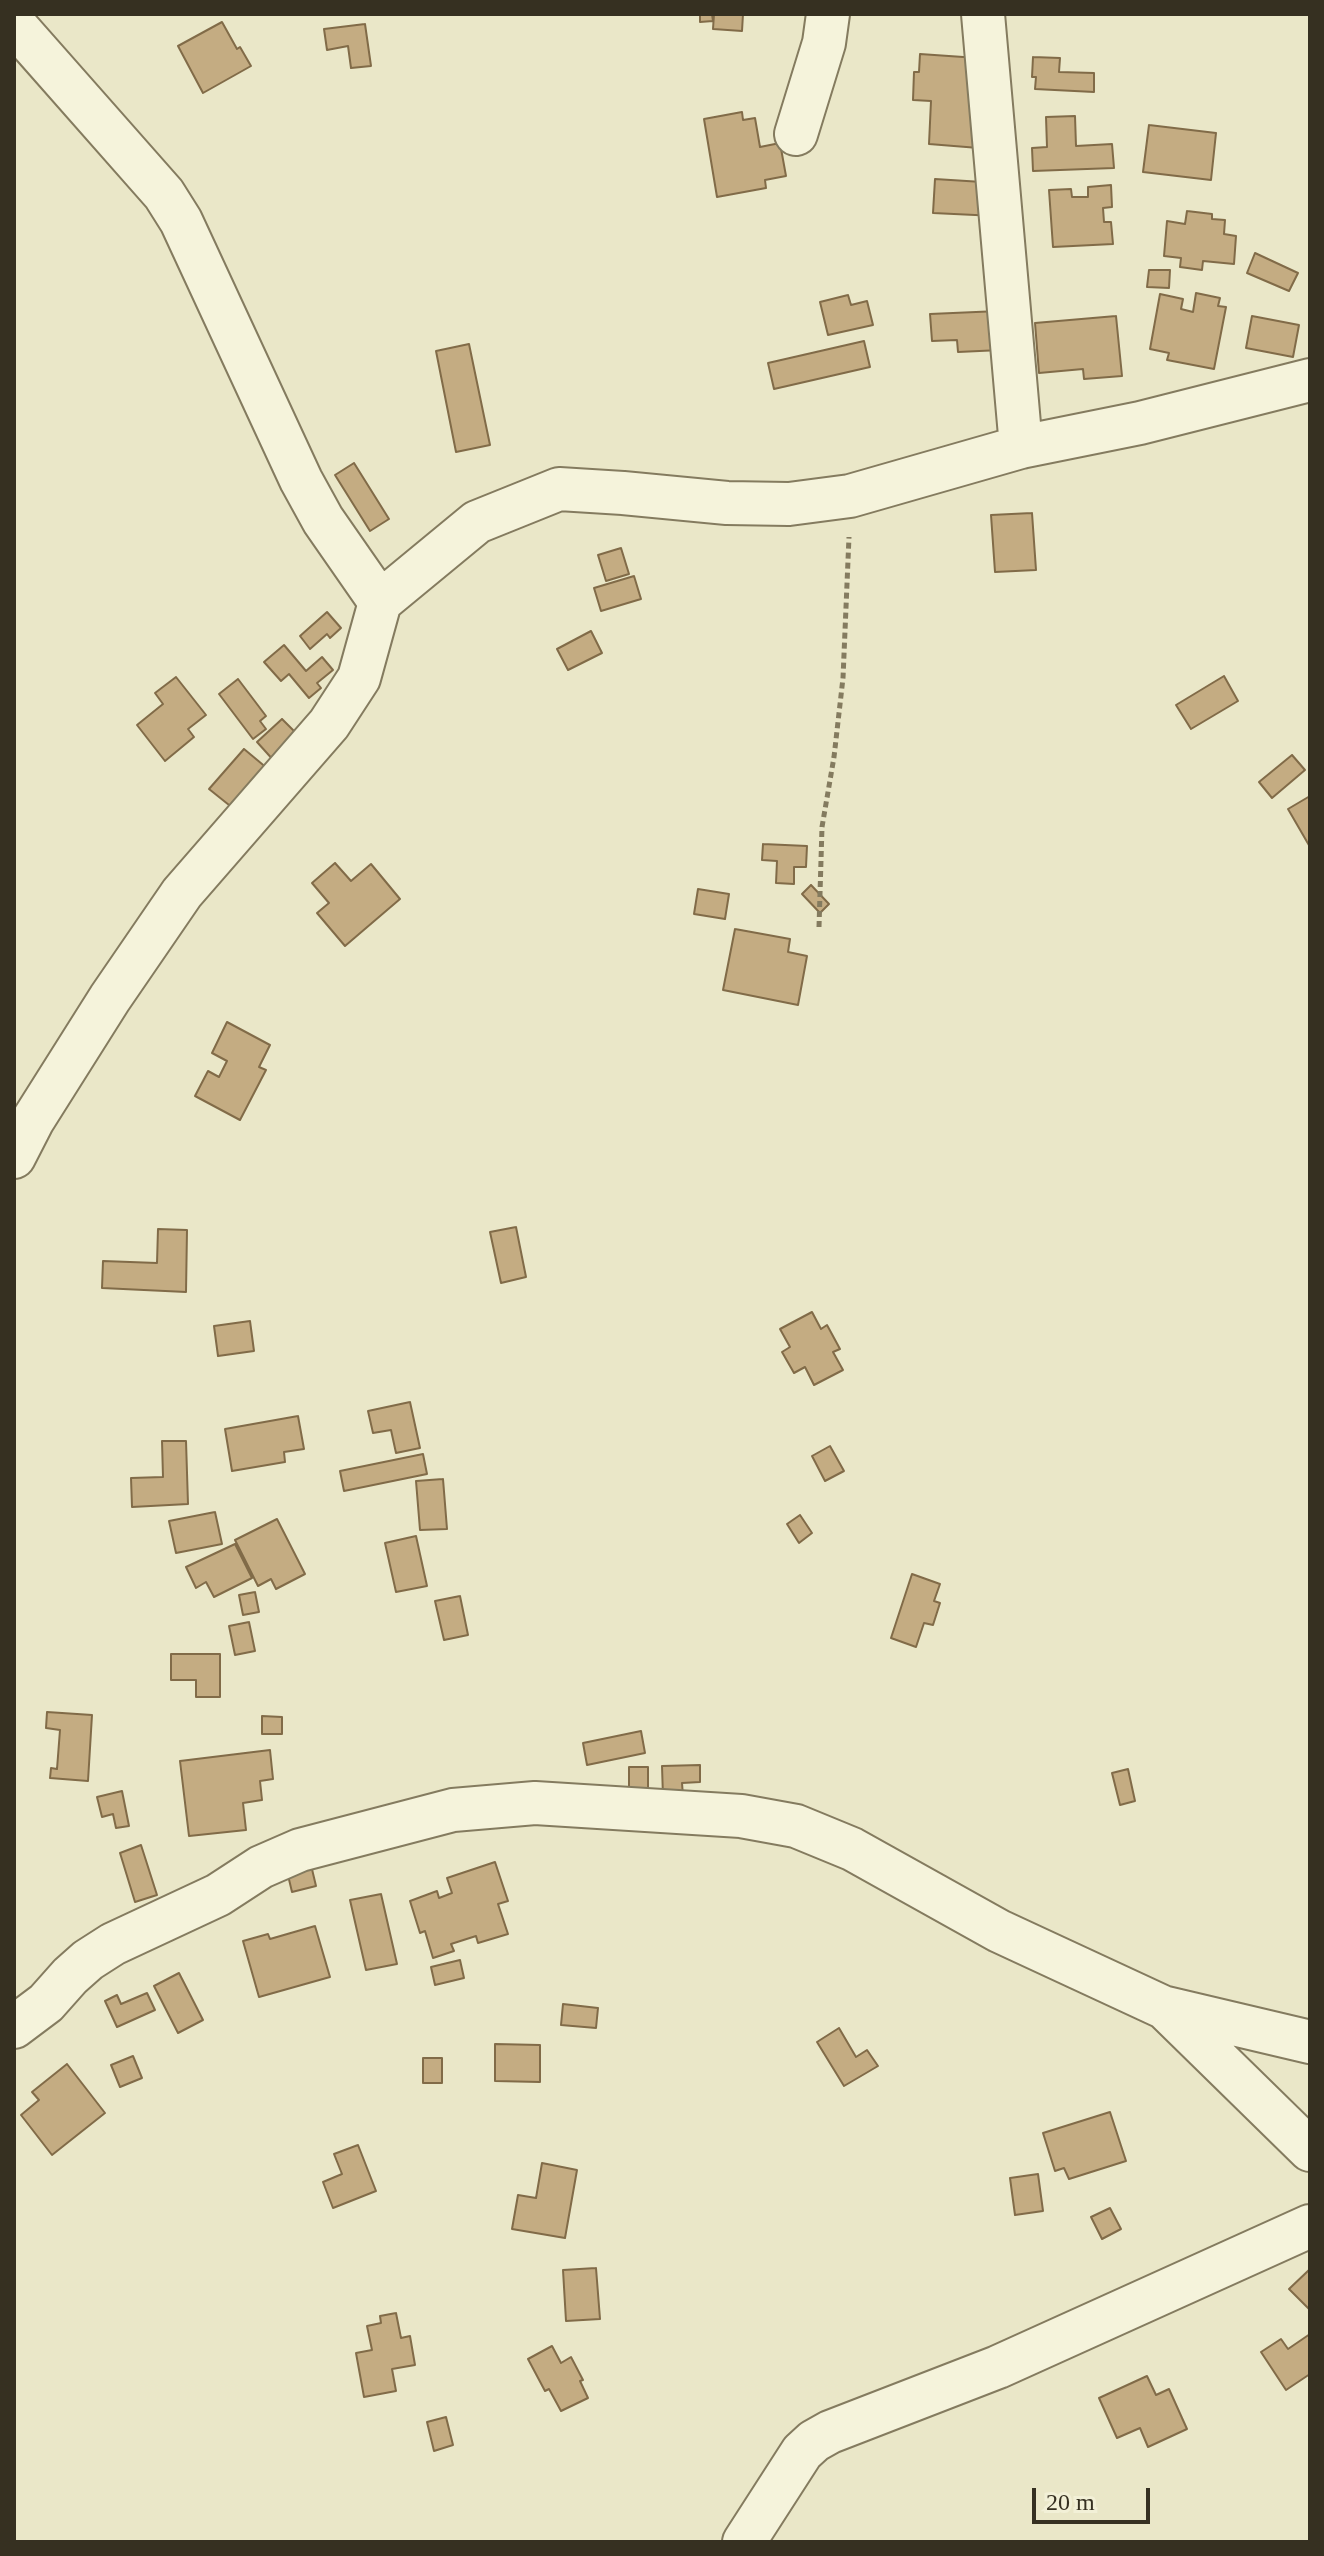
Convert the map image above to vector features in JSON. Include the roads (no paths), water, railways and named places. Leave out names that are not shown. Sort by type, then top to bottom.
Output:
[{"type":"street","points":[[796,134],[824,43],[828,14]]},
{"type":"street","points":[[983,14],[1021,447]]},
{"type":"street","points":[[14,24],[164,194],[181,221],[301,480],[323,520],[380,602]]},
{"type":"street","points":[[14,1157],[33,1120],[110,998],[182,893],[329,724],[359,678],[380,602],[477,522],[559,489],[727,503],[789,504],[850,496],[1021,447],[1140,423],[1310,380]]},
{"type":"street","points":[[14,2027],[46,2003],[88,1960],[113,1944],[218,1895],[261,1867],[300,1850],[453,1810],[535,1803],[741,1816],[796,1826],[852,1849],[999,1931],[1165,2008],[1310,2042]]},
{"type":"street","points":[[1165,2008],[1310,2150]]},
{"type":"street","points":[[744,2542],[802,2452],[830,2432],[998,2367],[1310,2226]]}]
